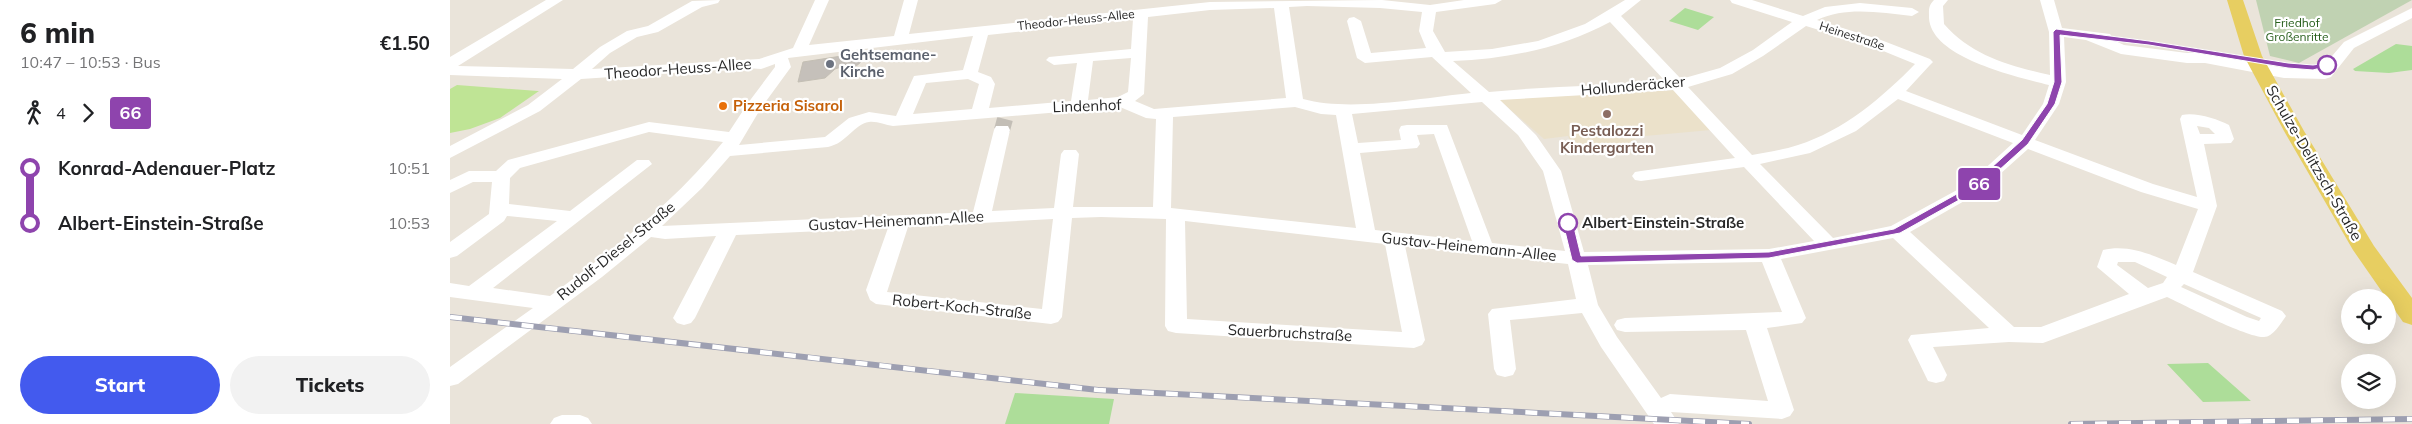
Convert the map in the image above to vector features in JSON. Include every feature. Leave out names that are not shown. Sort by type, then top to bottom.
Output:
[{"type":"main road","name":"Schulze-Delitzsch-Straße","points":[[2235,0],[2258,66],[2294,131],[2365,250],[2412,316]]},
{"type":"street","points":[[451,64],[556,0]]},
{"type":"street","points":[[450,153],[518,118],[554,94],[598,54],[632,34],[654,29],[698,4],[713,0]]},
{"type":"street","points":[[799,51],[822,0]]},
{"type":"street","points":[[900,40],[911,0]]},
{"type":"street","name":"Theodor-Heuss-Allee","points":[[451,64],[508,74],[644,73],[747,63],[761,64],[799,51],[1141,12],[1210,6],[1281,4],[1308,1],[1380,4],[1430,9],[1495,0]]},
{"type":"street","points":[[1354,21],[1366,58],[1439,54],[1478,56],[1517,52],[1553,41],[1613,16],[1634,0]]},
{"type":"street","name":"Heinestraße","points":[[1737,0],[1876,43],[1925,62],[1896,93],[1850,127],[1804,149],[1748,161]]},
{"type":"street","points":[[1941,0],[1936,6],[1937,24],[1961,51],[1999,68],[2058,82]]},
{"type":"street","points":[[2047,0],[2056,32],[2092,36],[2120,49],[2186,58],[2204,56],[2305,75],[2325,74],[2349,45],[2412,12]]},
{"type":"street","name":"Hollunderäcker","points":[[1485,98],[1549,91],[1606,91],[1678,85],[1726,71],[1758,53],[1803,21],[1825,11],[1859,3],[1912,12]]},
{"type":"street","points":[[1281,4],[1295,102]]},
{"type":"street","points":[[1430,9],[1426,31],[1439,54],[1465,82],[1510,117],[1550,165],[1556,179],[1588,305],[1610,342],[1668,414],[1692,406],[1782,410],[1754,322]]},
{"type":"street","points":[[1122,102],[1136,94],[1141,12]]},
{"type":"street","points":[[1613,16],[1829,246]]},
{"type":"street","points":[[970,74],[982,30]]},
{"type":"street","name":"Gustav-Heinemann-Allee","points":[[647,230],[665,233],[1063,212],[1168,214],[1577,260],[1769,255],[1829,246],[1897,231],[1974,188],[2025,142],[2051,104],[2058,82],[2056,32]]},
{"type":"street","points":[[1054,60],[1139,53]]},
{"type":"street","name":"Theodor-Heuss-Allee","points":[[580,72],[756,54],[778,57]]},
{"type":"street","name":"Rudolf-Diesel-Straße","points":[[453,373],[552,303],[647,230],[677,202],[730,144],[758,100],[783,67],[782,60],[778,57]]},
{"type":"street","points":[[1079,105],[1086,57]]},
{"type":"street","name":"Rudolf-Diesel-Straße","points":[[758,100],[756,95],[766,69],[761,64]]},
{"type":"street","points":[[902,120],[920,79],[970,74],[985,80],[987,84],[979,113]]},
{"type":"street","points":[[1896,93],[2147,188],[2208,206]]},
{"type":"street","name":"Lindenhof","points":[[502,178],[514,164],[649,127],[730,144],[828,142],[835,140],[852,122],[866,118],[902,120],[979,113],[1004,120],[1079,105],[1122,102],[1152,114],[1295,102],[1321,109],[1343,110],[1485,98]]},
{"type":"street","points":[[1343,110],[1366,230],[1364,236]]},
{"type":"street","points":[[1165,113],[1168,214]]},
{"type":"street","points":[[981,217],[1004,120]]},
{"type":"street","points":[[1350,149],[1411,144],[1407,130],[1441,129],[1485,250]]},
{"type":"street","points":[[1936,375],[1919,340],[2009,334],[2043,335],[2168,289],[2182,274],[2208,206],[2194,139]]},
{"type":"street","points":[[1063,212],[1070,154]]},
{"type":"street","points":[[1641,176],[1748,161]]},
{"type":"street","points":[[473,293],[643,164]]},
{"type":"street","points":[[450,188],[469,176],[502,178],[500,211],[490,222],[450,252]]},
{"type":"street","points":[[500,211],[514,209],[574,217]]},
{"type":"street","name":"Robert-Koch-Straße","points":[[900,221],[876,290],[877,295],[883,299],[1051,316],[1063,212]]},
{"type":"street","name":"Sauerbruchstraße","points":[[1168,214],[1176,326],[1414,340],[1394,239]]},
{"type":"street","points":[[684,318],[730,230]]},
{"type":"street","points":[[1897,231],[2009,334]]},
{"type":"street","points":[[1625,325],[1754,322],[1795,318],[1769,255]]},
{"type":"street","points":[[2145,296],[2107,267],[2110,255],[2138,256],[2275,316],[2263,330],[2240,322],[2168,289]]},
{"type":"street","points":[[450,290],[552,303]]},
{"type":"street","points":[[1505,369],[1499,314],[1588,305]]},
{"type":"street","points":[[562,424],[580,424]]},
{"type":"shaded area","name":"Pestalozzi Kindergarten","points":[[1679,90],[1711,130],[1634,137],[1639,147],[1626,148],[1624,145],[1574,149],[1568,136],[1544,139],[1498,99]]},
{"type":"green space","name":"Friedhof Großenritte","points":[[2256,0],[2412,0],[2299,63],[2270,56]]},
{"type":"green space","points":[[1685,8],[1714,17],[1698,30],[1669,21]]},
{"type":"green space","points":[[2396,44],[2412,46],[2412,70],[2389,73],[2355,71],[2353,69]]},
{"type":"green space","points":[[457,85],[539,91],[500,118],[470,129],[450,133],[450,89]]},
{"type":"green space","points":[[2208,363],[2251,401],[2203,402],[2167,364]]},
{"type":"green space","points":[[1015,393],[1114,399],[1109,424],[1005,424]]},
{"type":"building","name":"Gehtsemane- Kirche","points":[[874,51],[855,67],[844,66],[835,69],[825,78],[798,82],[803,62]]},
{"type":"tunnel","points":[[1002,130],[1005,119]]},
{"type":"railway","points":[[450,317],[1098,390],[1749,424]]},
{"type":"railway","points":[[2071,424],[2412,419]]},
{"type":"bus line","name":"66","points":[[1568,223],[1577,260],[1769,255],[1829,246],[1897,231],[1974,188],[2025,142],[2051,104],[2058,82],[2056,32],[2116,38],[2288,66],[2313,67],[2327,65]]},
{"type":"place","name":"Gehtsemane- Kirche","points":[[830,64]]},
{"type":"place","name":"Pizzeria Sisarol","points":[[723,106]]},
{"type":"place","name":"Pestalozzi Kindergarten","points":[[1607,114]]},
{"type":"place","name":"Albert-Einstein-Straße","points":[[1568,223]]}]
